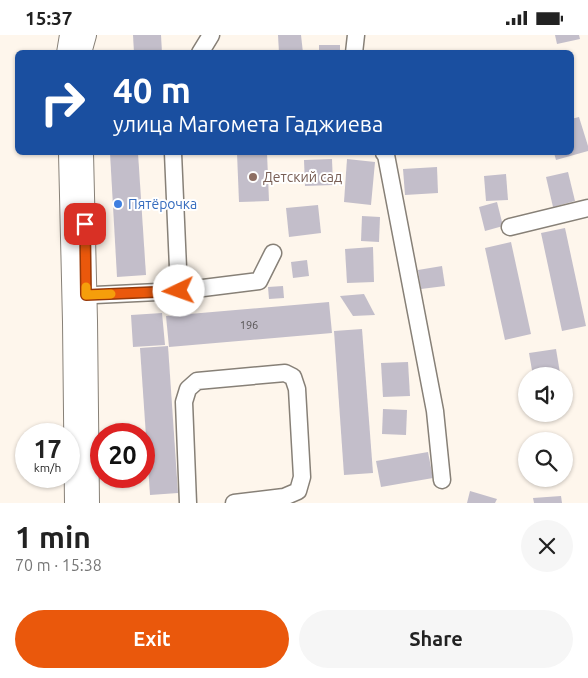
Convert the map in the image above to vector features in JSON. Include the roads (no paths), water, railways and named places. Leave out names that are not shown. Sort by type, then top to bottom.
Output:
[{"type":"main road","points":[[68,50],[70,35]]},
{"type":"main road","points":[[83,50],[86,35]]},
{"type":"main road","points":[[69,155],[79,296],[89,503]]},
{"type":"main road","points":[[75,503],[84,155]]},
{"type":"lane","points":[[202,50],[211,35]]},
{"type":"lane","points":[[354,50],[356,35]]},
{"type":"lane","points":[[173,155],[179,291]]},
{"type":"lane","points":[[386,155],[435,411],[442,480]]},
{"type":"lane","points":[[510,227],[588,208]]},
{"type":"lane","points":[[79,296],[179,291],[259,281],[273,253]]},
{"type":"lane","points":[[188,503],[184,402],[188,389],[196,381],[285,373],[293,377],[297,389],[302,477],[298,491],[284,497],[234,503]]},
{"type":"place","name":"Детский сад","points":[[253,177]]},
{"type":"place","name":"Пятёрочка","points":[[118,204]]}]
